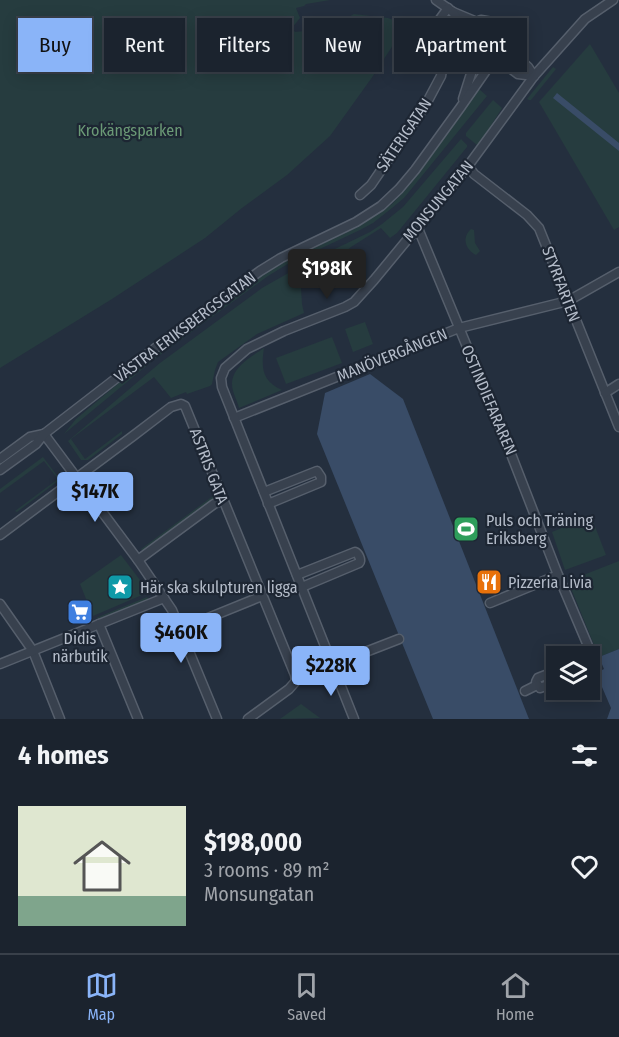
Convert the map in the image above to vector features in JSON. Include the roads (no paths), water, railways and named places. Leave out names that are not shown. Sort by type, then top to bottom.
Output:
[{"type":"street","points":[[436,0],[468,18]]},
{"type":"street","name":"MONSUNGATAN","points":[[354,719],[234,418],[221,383],[222,373],[248,349],[264,340],[354,302],[468,166],[534,76],[585,19],[613,0]]},
{"type":"street","points":[[451,10],[456,18]]},
{"type":"street","name":"SÄTERIGATAN","points":[[360,195],[370,185],[425,106],[441,76],[443,50],[432,30],[451,10]]},
{"type":"street","points":[[527,65],[534,76]]},
{"type":"street","name":"VÄSTRA ERIKSBERGSGATAN","points":[[460,108],[472,72]]},
{"type":"street","name":"VÄSTRA ERIKSBERGSGATAN","points":[[0,470],[167,339],[261,271],[282,258],[356,222],[381,206],[403,184],[488,72]]},
{"type":"street","points":[[515,72],[534,76]]},
{"type":"street","name":"STYRFARTEN","points":[[468,166],[474,174],[527,215],[539,228],[619,427]]},
{"type":"street","name":"OSTINDIEFARAREN","points":[[417,226],[588,646]]},
{"type":"street","name":"MANÖVERGÅNGEN","points":[[234,418],[459,328],[568,301],[619,272]]},
{"type":"street","points":[[605,393],[619,384]]},
{"type":"street","name":"ASTRIS GATA","points":[[0,535],[171,406],[181,404],[185,406],[295,675],[296,681],[290,689],[248,719]]},
{"type":"street","points":[[44,434],[138,560],[172,610],[217,719]]},
{"type":"street","name":"VÄSTRA ERIKSBERGSGATAN","points":[[0,459],[30,437],[44,434]]},
{"type":"street","points":[[264,492],[317,471],[322,480],[268,504]]},
{"type":"street","points":[[138,560],[214,504],[223,500]]},
{"type":"street","points":[[297,575],[355,552],[358,554],[359,563],[302,587]]},
{"type":"street","points":[[490,603],[558,575]]},
{"type":"street","points":[[181,630],[262,596]]},
{"type":"street","points":[[0,664],[164,598]]},
{"type":"street","points":[[0,604],[33,651],[60,719]]},
{"type":"street","points":[[99,624],[138,719]]},
{"type":"street","points":[[332,665],[399,639]]},
{"type":"street","points":[[537,685],[538,678],[546,675]]},
{"type":"street","points":[[537,685],[540,688],[546,687]]},
{"type":"street","points":[[525,690],[537,685]]},
{"type":"water","points":[[557,93],[619,143],[619,151],[553,98]]},
{"type":"water","points":[[370,374],[403,399],[529,719],[433,719],[317,434],[325,393]]},
{"type":"water","points":[[619,649],[619,719],[607,719],[611,708],[600,682],[600,671],[604,669],[600,657]]},
{"type":"place","name":"Puls och Träning Eriksberg","points":[[466,529]]},
{"type":"place","name":"Pizzeria Livia","points":[[489,582]]},
{"type":"place","name":"Här ska skulpturen ligga","points":[[120,587]]},
{"type":"place","name":"Didis närbutik","points":[[80,612]]},
{"type":"park label","name":"Krokängsparken","points":[[130,130]]}]
